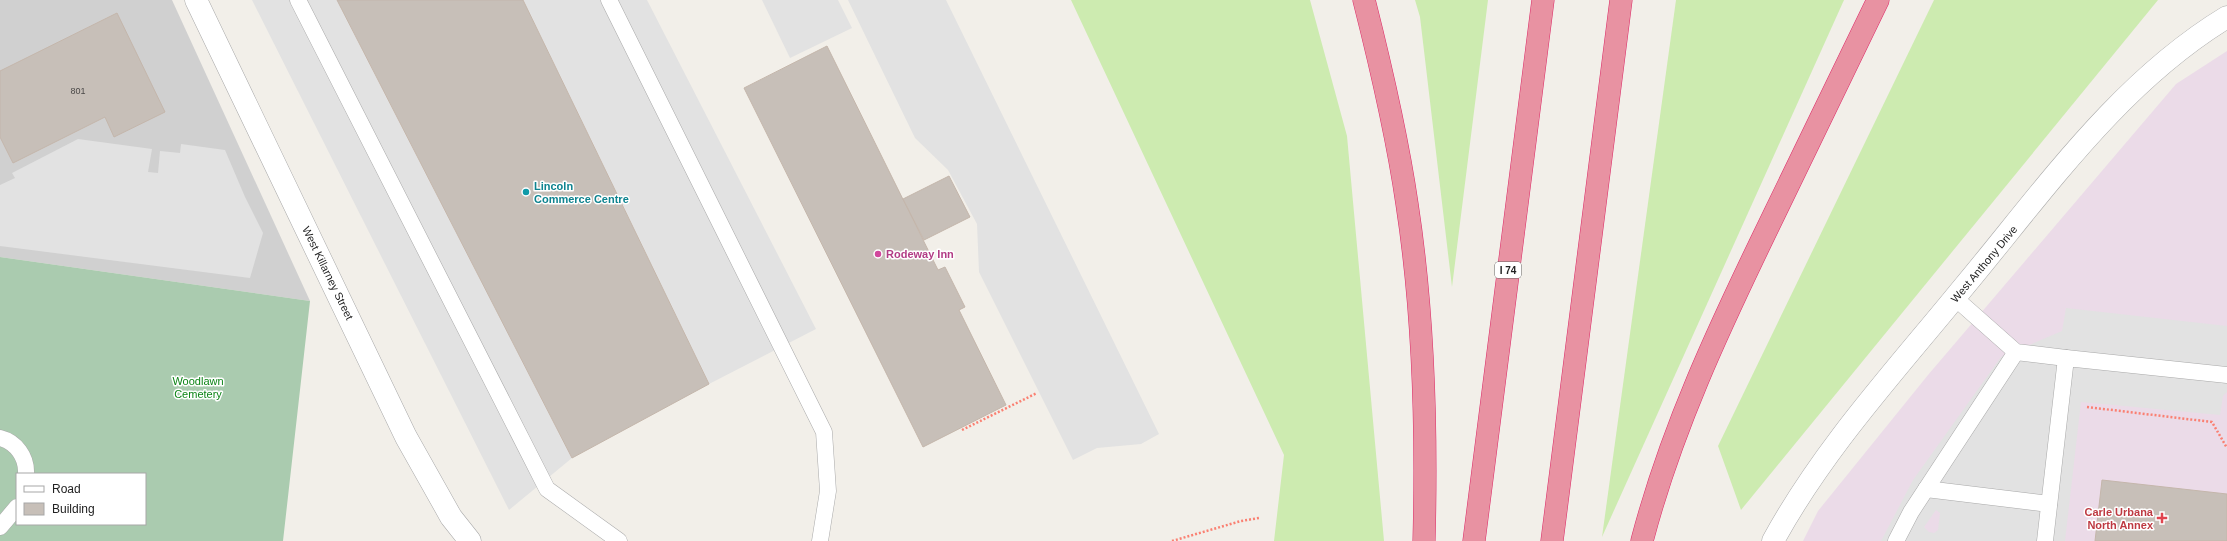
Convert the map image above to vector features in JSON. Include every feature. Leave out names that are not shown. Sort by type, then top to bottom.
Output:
[{"type":"highway","points":[[1364,0],[1384,79],[1408,204],[1421,332],[1426,465],[1424,541]]},
{"type":"highway","name":"I 74","points":[[1474,541],[1543,0]]},
{"type":"highway","points":[[1552,541],[1621,0]]},
{"type":"highway","points":[[1642,541],[1653,497],[1682,416],[1716,335],[1878,0]]},
{"type":"street","name":"West Killarney Street","points":[[196,0],[406,437],[451,517],[470,541]]},
{"type":"street","name":"West Anthony Drive","points":[[1773,541],[1790,509],[1858,415],[2099,125],[2146,77],[2196,36],[2227,17]]},
{"type":"lane","points":[[298,0],[547,489],[619,541]]},
{"type":"lane","points":[[609,0],[824,432],[828,491],[820,541]]},
{"type":"lane","points":[[1956,298],[2016,352],[2227,374]]},
{"type":"lane","points":[[1896,541],[1911,512],[2016,352]]},
{"type":"lane","points":[[2045,541],[2066,358]]},
{"type":"lane","points":[[0,438],[6,440],[22,452],[26,473]]},
{"type":"lane","points":[[1926,489],[2049,504]]},
{"type":"lane","points":[[0,527],[16,508]]},
{"type":"path","points":[[962,430],[1037,393]]},
{"type":"path","points":[[2085,414],[2086,406],[2212,422],[2227,448]]},
{"type":"path","points":[[1172,541],[1240,521],[1258,518]]},
{"type":"shaded area","points":[[0,0],[172,0],[310,301],[0,257]]},
{"type":"shaded area","points":[[252,0],[337,0],[572,458],[509,510]]},
{"type":"shaded area","points":[[523,0],[647,0],[816,329],[709,384]]},
{"type":"shaded area","points":[[762,0],[838,0],[852,28],[790,58]]},
{"type":"shaded area","points":[[848,0],[946,0],[1159,434],[1141,444],[1097,448],[1073,460],[979,272],[977,224],[948,170],[915,138]]},
{"type":"shaded area","points":[[2227,51],[2227,541],[1803,541],[1818,511],[1928,375],[2176,84]]},
{"type":"shaded area","points":[[78,139],[152,149],[148,172],[158,173],[160,151],[180,153],[181,144],[225,150],[245,197],[263,233],[250,278],[0,246],[0,185],[15,178],[12,173]]},
{"type":"shaded area","points":[[2066,308],[2227,326],[2227,392],[2223,396],[2220,415],[2081,402],[2065,541],[1881,541],[1913,480],[2001,357],[2062,331]],"holes":[[[1936,510],[1940,513],[1938,530],[1934,533],[1929,532],[1924,527]]]},
{"type":"green space","points":[[1071,0],[1310,0],[1347,136],[1384,541],[1274,541],[1284,455]]},
{"type":"green space","points":[[1415,0],[1488,0],[1452,287],[1420,17]]},
{"type":"green space","points":[[1676,0],[1844,0],[1602,537]]},
{"type":"green space","points":[[1934,0],[2158,0],[1741,510],[1718,446]]},
{"type":"green space","name":"Woodlawn Cemetery","points":[[0,257],[310,301],[283,541],[0,541]]},
{"type":"building","name":"Lincoln Commerce Centre","points":[[337,0],[523,0],[709,384],[572,458]]},
{"type":"building","points":[[117,13],[165,112],[114,137],[105,117],[13,163],[0,137],[0,71]]},
{"type":"building","name":"Rodeway Inn","points":[[827,46],[938,270],[945,267],[965,307],[959,310],[1006,405],[923,447],[744,88]]},
{"type":"building","points":[[949,176],[970,217],[924,240],[903,199]]},
{"type":"building","name":"Carle Urbana North Annex","points":[[2102,480],[2227,494],[2227,541],[2095,541]]},
{"type":"place","name":"Lincoln Commerce Centre","points":[[526,192]]},
{"type":"place","name":"Rodeway Inn","points":[[878,254]]},
{"type":"place","name":"Carle Urbana North Annex","points":[[2162,518]]}]
